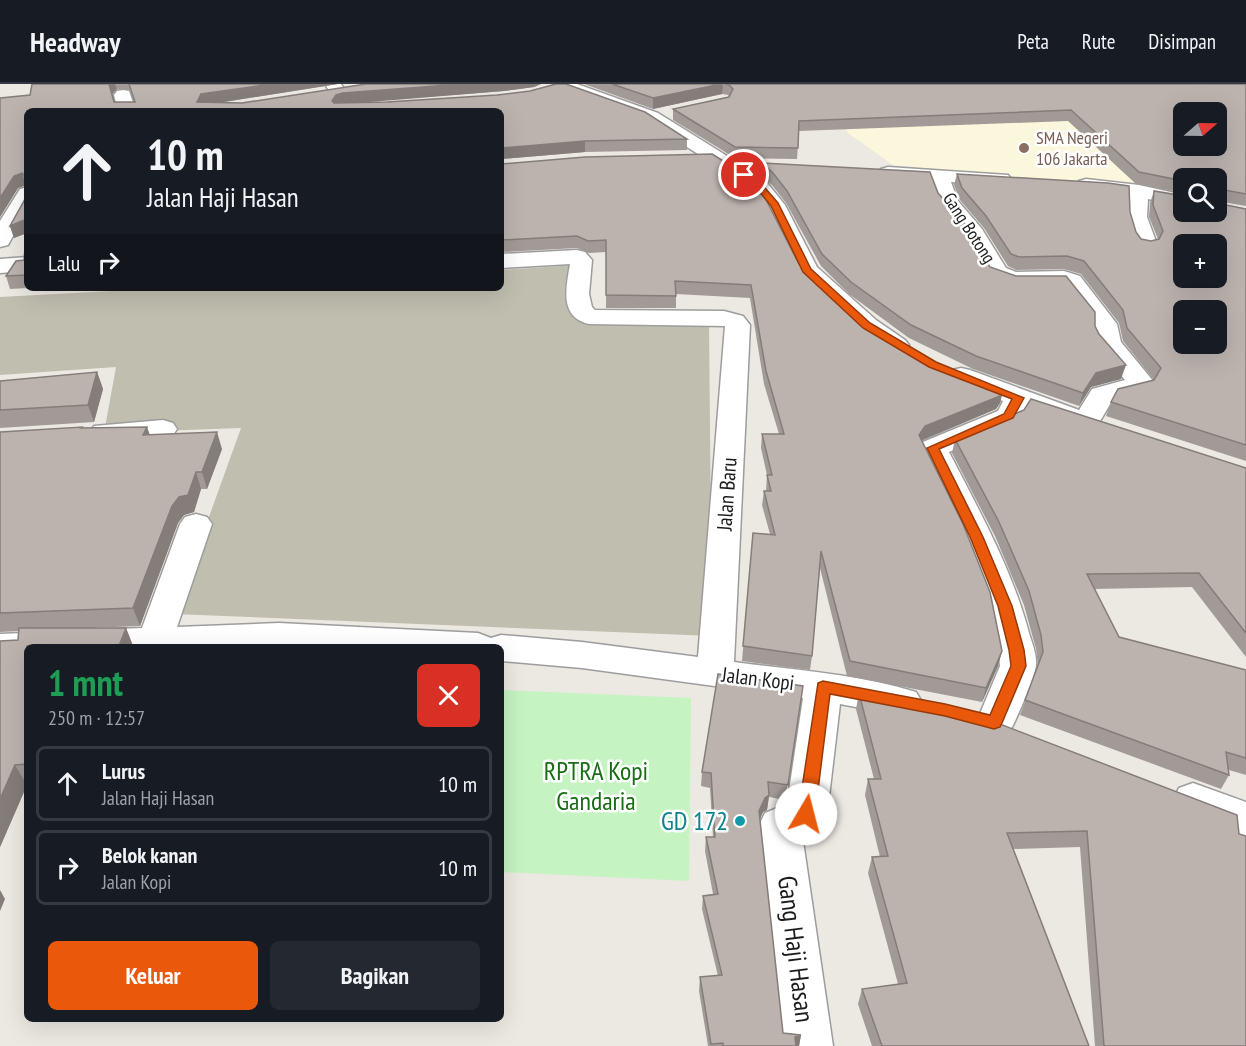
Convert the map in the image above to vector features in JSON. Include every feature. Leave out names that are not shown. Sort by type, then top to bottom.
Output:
[{"type":"street","points":[[556,87],[663,114],[723,161],[757,183],[761,191],[775,205],[807,270],[867,326],[915,355]]},
{"type":"street","points":[[332,90],[357,89]]},
{"type":"street","points":[[680,158],[764,166]]},
{"type":"street","points":[[868,171],[1022,181]]},
{"type":"street","name":"Gang Botong","points":[[938,176],[948,203],[974,234],[997,273],[1009,279],[1064,278],[1075,283],[1105,324],[1110,345],[1141,384],[1102,395],[1097,425],[1018,398]]},
{"type":"street","points":[[1069,184],[1139,191],[1173,199]]},
{"type":"street","points":[[1139,191],[1136,217],[1146,244]]},
{"type":"street","points":[[0,240],[24,199]]},
{"type":"street","name":"Jalan Baru","points":[[504,261],[559,257],[581,260],[577,305],[589,316],[730,319],[737,323],[739,328],[715,674]]},
{"type":"street","points":[[0,267],[24,264]]},
{"type":"street","points":[[943,369],[1018,398]]},
{"type":"street","name":"Jalan Kopi","points":[[504,648],[582,655],[715,674],[821,706],[980,720],[1018,666],[1016,650],[1005,606],[981,547],[933,448],[1009,416],[1018,398]]},
{"type":"street","points":[[81,434],[163,429]]},
{"type":"street","points":[[155,640],[196,524]]},
{"type":"street","points":[[66,644],[279,635],[442,644]]},
{"type":"street","points":[[0,647],[24,646]]},
{"type":"street","name":"Gang Haji Hasan","points":[[808,1046],[780,825],[806,814],[821,706]]},
{"type":"street","points":[[1160,786],[1246,819]]},
{"type":"shaded area","name":"SMA Negeri 106 Jakarta","points":[[1093,84],[1174,168],[1173,194],[1148,189],[893,165],[848,133],[832,108]]},
{"type":"shaded area","points":[[577,265],[584,324],[709,325],[712,636],[174,614],[241,428],[104,433],[116,367],[0,375],[0,297],[111,291],[504,291],[504,270]]},
{"type":"green space","name":"RPTRA Kopi Gandaria","points":[[504,690],[691,698],[689,881],[504,872]]},
{"type":"building","points":[[32,84],[109,84],[114,102],[135,102],[129,84],[271,84],[201,94],[197,102],[242,103],[366,84],[462,84],[343,93],[336,95],[332,101],[334,103],[387,102],[497,95],[566,84],[645,112],[687,139],[585,141],[504,148],[504,108],[24,108],[24,175],[22,173],[14,176],[0,198],[0,98],[30,95]]},
{"type":"building","points":[[612,84],[721,84],[653,98]]},
{"type":"building","points":[[725,84],[1246,84],[1246,194],[1227,190],[1227,168],[1173,168],[1173,179],[1139,172],[1071,110],[799,121],[798,148],[735,147],[673,109],[729,97],[733,89]]},
{"type":"building","points":[[712,154],[749,177],[764,196],[799,264],[858,319],[925,360],[1003,390],[1000,396],[925,426],[919,435],[963,524],[990,592],[1002,651],[986,688],[850,661],[821,551],[812,656],[743,646],[753,533],[775,535],[764,491],[771,491],[767,475],[772,475],[762,434],[784,434],[766,371],[751,285],[675,281],[676,296],[606,295],[606,240],[588,241],[577,236],[504,240],[504,164],[585,157]]},
{"type":"building","points":[[762,163],[930,172],[938,193],[966,225],[990,267],[1016,276],[1066,276],[1095,312],[1095,326],[1099,334],[1126,365],[1096,373],[1083,393],[976,356],[911,325],[851,282],[822,254],[787,191]]},
{"type":"building","points":[[957,174],[1129,186],[1130,212],[1136,232],[1141,239],[1151,241],[1159,239],[1163,231],[1153,205],[1154,191],[1173,194],[1173,222],[1227,222],[1227,205],[1246,209],[1246,445],[1111,402],[1118,389],[1154,380],[1161,368],[1127,328],[1123,310],[1084,261],[1067,256],[1019,257],[1011,254],[986,216],[962,188]]},
{"type":"building","points":[[24,201],[24,220],[10,226]]},
{"type":"building","points":[[24,260],[24,275],[6,276],[16,261]]},
{"type":"building","points":[[97,372],[88,405],[0,410],[0,381]]},
{"type":"building","points":[[1031,399],[1246,468],[1246,633],[1199,573],[1087,574],[1119,637],[1246,670],[1246,758],[1226,752],[1229,775],[1025,700],[1043,652],[1041,635],[1029,591],[999,522],[955,439],[1024,410]]},
{"type":"building","points":[[82,427],[147,427],[143,435],[217,432],[202,472],[196,472],[188,495],[179,497],[172,506],[133,608],[0,613],[0,432]]},
{"type":"building","points":[[19,628],[126,628],[120,644],[24,644],[24,764],[15,765],[0,799],[0,641],[18,640]]},
{"type":"building","points":[[718,674],[803,686],[788,785],[768,782],[769,795],[765,798],[759,811],[783,1033],[801,1035],[795,1037],[796,1046],[711,1044],[700,977],[722,975],[703,896],[718,894],[706,837],[715,837],[711,773],[702,772]]},
{"type":"building","points":[[859,693],[949,710],[992,721],[1237,815],[1239,834],[1246,836],[1246,1046],[1104,1046],[1087,831],[1007,833],[1089,1046],[882,1046],[862,989],[907,983],[872,857],[888,856],[868,779],[881,779]]},
{"type":"place","name":"SMA Negeri 106 Jakarta","points":[[1024,148]]},
{"type":"place","name":"GD 172","points":[[740,821]]},
{"type":"route","points":[[744,175],[757,183],[761,191],[775,205],[807,270],[867,326],[897,346],[933,365],[1018,398],[1009,416],[933,448],[977,537],[1005,606],[1018,657],[1018,666],[994,723],[945,710],[823,687],[806,814]]}]
